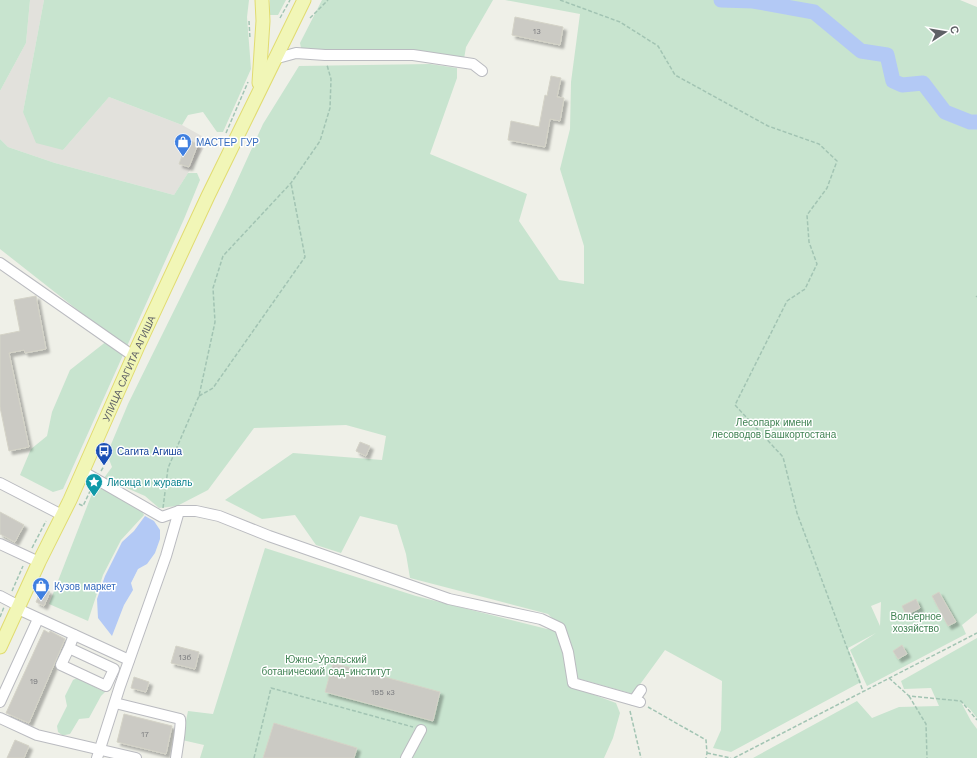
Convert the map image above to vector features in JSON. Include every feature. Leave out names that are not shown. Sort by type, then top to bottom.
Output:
[{"type":"main road","name":"УЛИЦА САГИТА АГИША","points":[[259,91],[263,21],[262,0]]},
{"type":"main road","name":"УЛИЦА САГИТА АГИША","points":[[0,647],[39,562],[70,500],[201,210],[304,0]]},
{"type":"street","points":[[274,59],[296,53],[325,55],[413,55],[473,64],[482,71]]},
{"type":"street","points":[[0,263],[129,353]]},
{"type":"street","points":[[82,471],[162,516],[179,511],[196,511],[219,516],[276,538],[449,599],[541,619],[560,628],[568,652],[573,683],[637,701],[641,690]]},
{"type":"street","points":[[0,483],[62,515]]},
{"type":"street","points":[[98,754],[129,660],[166,556],[179,511]]},
{"type":"street","points":[[0,544],[39,562]]},
{"type":"street","points":[[0,596],[57,630],[74,635],[129,660]]},
{"type":"street","points":[[0,702],[38,618]]},
{"type":"street","points":[[68,648],[114,669],[106,686],[61,665],[68,648],[74,635]]},
{"type":"street","points":[[115,703],[180,719],[181,724],[176,758]]},
{"type":"street","points":[[0,718],[38,735],[98,754],[136,758]]},
{"type":"street","points":[[406,758],[420,730]]},
{"type":"path","points":[[280,18],[290,0]]},
{"type":"path","points":[[310,18],[328,0]]},
{"type":"path","points":[[560,0],[620,22],[658,46],[675,75],[768,126],[819,144],[837,161],[827,188],[807,215],[808,242],[817,264],[805,289],[787,301],[736,406],[783,457],[797,513],[863,692]]},
{"type":"path","points":[[162,516],[168,468],[199,396],[215,322],[213,288],[223,256],[291,183],[320,141],[330,108],[331,79],[325,55]]},
{"type":"path","points":[[199,396],[212,388],[305,257],[291,183]]},
{"type":"path","points":[[734,758],[977,633]]},
{"type":"path","points":[[889,678],[909,696],[926,724],[927,758]]},
{"type":"path","points":[[254,758],[271,688],[420,730]]},
{"type":"path","points":[[909,696],[961,701],[977,720]]},
{"type":"path","points":[[637,701],[706,740],[706,758]]},
{"type":"path","points":[[630,711],[641,758]]},
{"type":"path","points":[[707,753],[731,758]]},
{"type":"shaded area","points":[[30,0],[44,0],[23,112],[63,150],[109,97],[182,125],[209,140],[174,195],[55,163],[8,147],[0,139],[0,91],[26,43]]},
{"type":"green space","points":[[0,0],[30,0],[26,43],[0,91]]},
{"type":"green space","points":[[44,0],[249,0],[247,17],[251,69],[223,132],[217,132],[203,112],[188,115],[182,125],[109,97],[63,150],[36,143],[23,112]]},
{"type":"green space","points":[[270,0],[286,0],[278,15],[269,15]]},
{"type":"green space","points":[[322,0],[493,0],[466,47],[464,59],[303,50],[300,43]]},
{"type":"green space","points":[[505,0],[960,0],[977,7],[977,613],[962,625],[966,634],[867,686],[850,650],[876,633],[848,648],[861,682],[731,752],[713,748],[721,730],[722,681],[665,650],[633,694],[576,678],[570,686],[616,703],[620,713],[613,738],[604,758],[200,758],[204,745],[182,740],[188,711],[213,714],[265,548],[416,596],[547,629],[564,630],[548,614],[410,578],[406,554],[397,525],[360,516],[341,553],[316,545],[295,515],[262,519],[225,500],[293,453],[382,460],[386,436],[346,425],[254,428],[208,490],[177,506],[159,508],[145,496],[104,478],[112,467],[107,454],[128,404],[227,203],[263,124],[299,66],[430,64],[457,68],[457,78],[430,154],[527,194],[519,221],[559,280],[584,284],[584,246],[560,169],[570,129],[571,82],[580,14]],"holes":[[[881,602],[880,626],[871,606]]]},
{"type":"green space","points":[[0,139],[8,147],[55,163],[174,195],[188,173],[197,173],[200,180],[63,489],[53,492],[20,475],[31,449],[47,436],[52,412],[70,370],[112,337],[0,249]]},
{"type":"green space","points":[[95,486],[124,499],[141,509],[144,515],[121,540],[103,575],[88,621],[49,604]]},
{"type":"green space","points":[[977,638],[977,718],[970,709],[961,702],[977,729],[977,758],[753,758],[857,701],[872,718],[899,707],[939,706],[931,688],[904,689],[901,681]]},
{"type":"green space","points":[[77,678],[105,692],[101,696],[89,718],[79,719],[70,734],[62,735],[58,732],[57,726],[67,706],[65,696],[73,680]]},
{"type":"water","points":[[145,516],[154,521],[160,530],[160,539],[155,553],[147,564],[138,569],[131,583],[133,590],[124,605],[112,636],[98,618],[97,599],[105,576],[122,542],[134,531]]},
{"type":"building","points":[[515,17],[563,27],[560,45],[512,35]]},
{"type":"building","points":[[551,76],[561,78],[557,97],[564,98],[560,121],[550,119],[545,147],[508,140],[511,121],[539,127],[545,95],[547,96]]},
{"type":"building","points":[[188,140],[198,144],[189,167],[179,164]]},
{"type":"building","points":[[36,296],[46,349],[25,353],[24,350],[9,353],[29,447],[9,451],[0,407],[0,335],[20,331],[14,300]]},
{"type":"building","points":[[360,442],[370,446],[366,456],[356,451]]},
{"type":"building","points":[[0,512],[24,525],[15,542],[0,534]]},
{"type":"building","points":[[42,588],[50,592],[44,606],[36,602]]},
{"type":"building","points":[[939,592],[956,622],[948,626],[932,596]]},
{"type":"building","points":[[916,599],[920,608],[906,615],[902,606]]},
{"type":"building","points":[[44,630],[49,633],[50,631],[65,639],[29,723],[6,713]]},
{"type":"building","points":[[902,645],[907,654],[898,659],[893,651]]},
{"type":"building","points":[[176,646],[199,652],[195,669],[171,663]]},
{"type":"building","points":[[333,663],[440,692],[433,721],[325,692]]},
{"type":"building","points":[[134,677],[149,682],[146,692],[131,688]]},
{"type":"building","points":[[124,714],[172,726],[166,754],[117,742]]},
{"type":"building","points":[[274,723],[357,748],[354,758],[263,758]]},
{"type":"building","points":[[15,740],[29,746],[24,758],[7,758]]},
{"type":"waterway","points":[[721,0],[753,1],[814,12],[861,51],[887,55],[893,81],[902,85],[923,83],[945,112],[970,122],[977,122]]},
{"type":"place","name":"МАСТЕР ГУР","points":[[183,157]]},
{"type":"place","name":"Сагита Агиша","points":[[104,466]]},
{"type":"place","name":"Лисица и журавль","points":[[94,497]]},
{"type":"place","name":"Кузов маркет","points":[[41,601]]},
{"type":"park label","name":"Лесопарк имени лесоводов Башкортостана","points":[[774,428]]},
{"type":"park label","name":"Вольерное хозяйство","points":[[916,622]]},
{"type":"park label","name":"Южно-Уральский ботанический сад-институт","points":[[326,664]]}]
